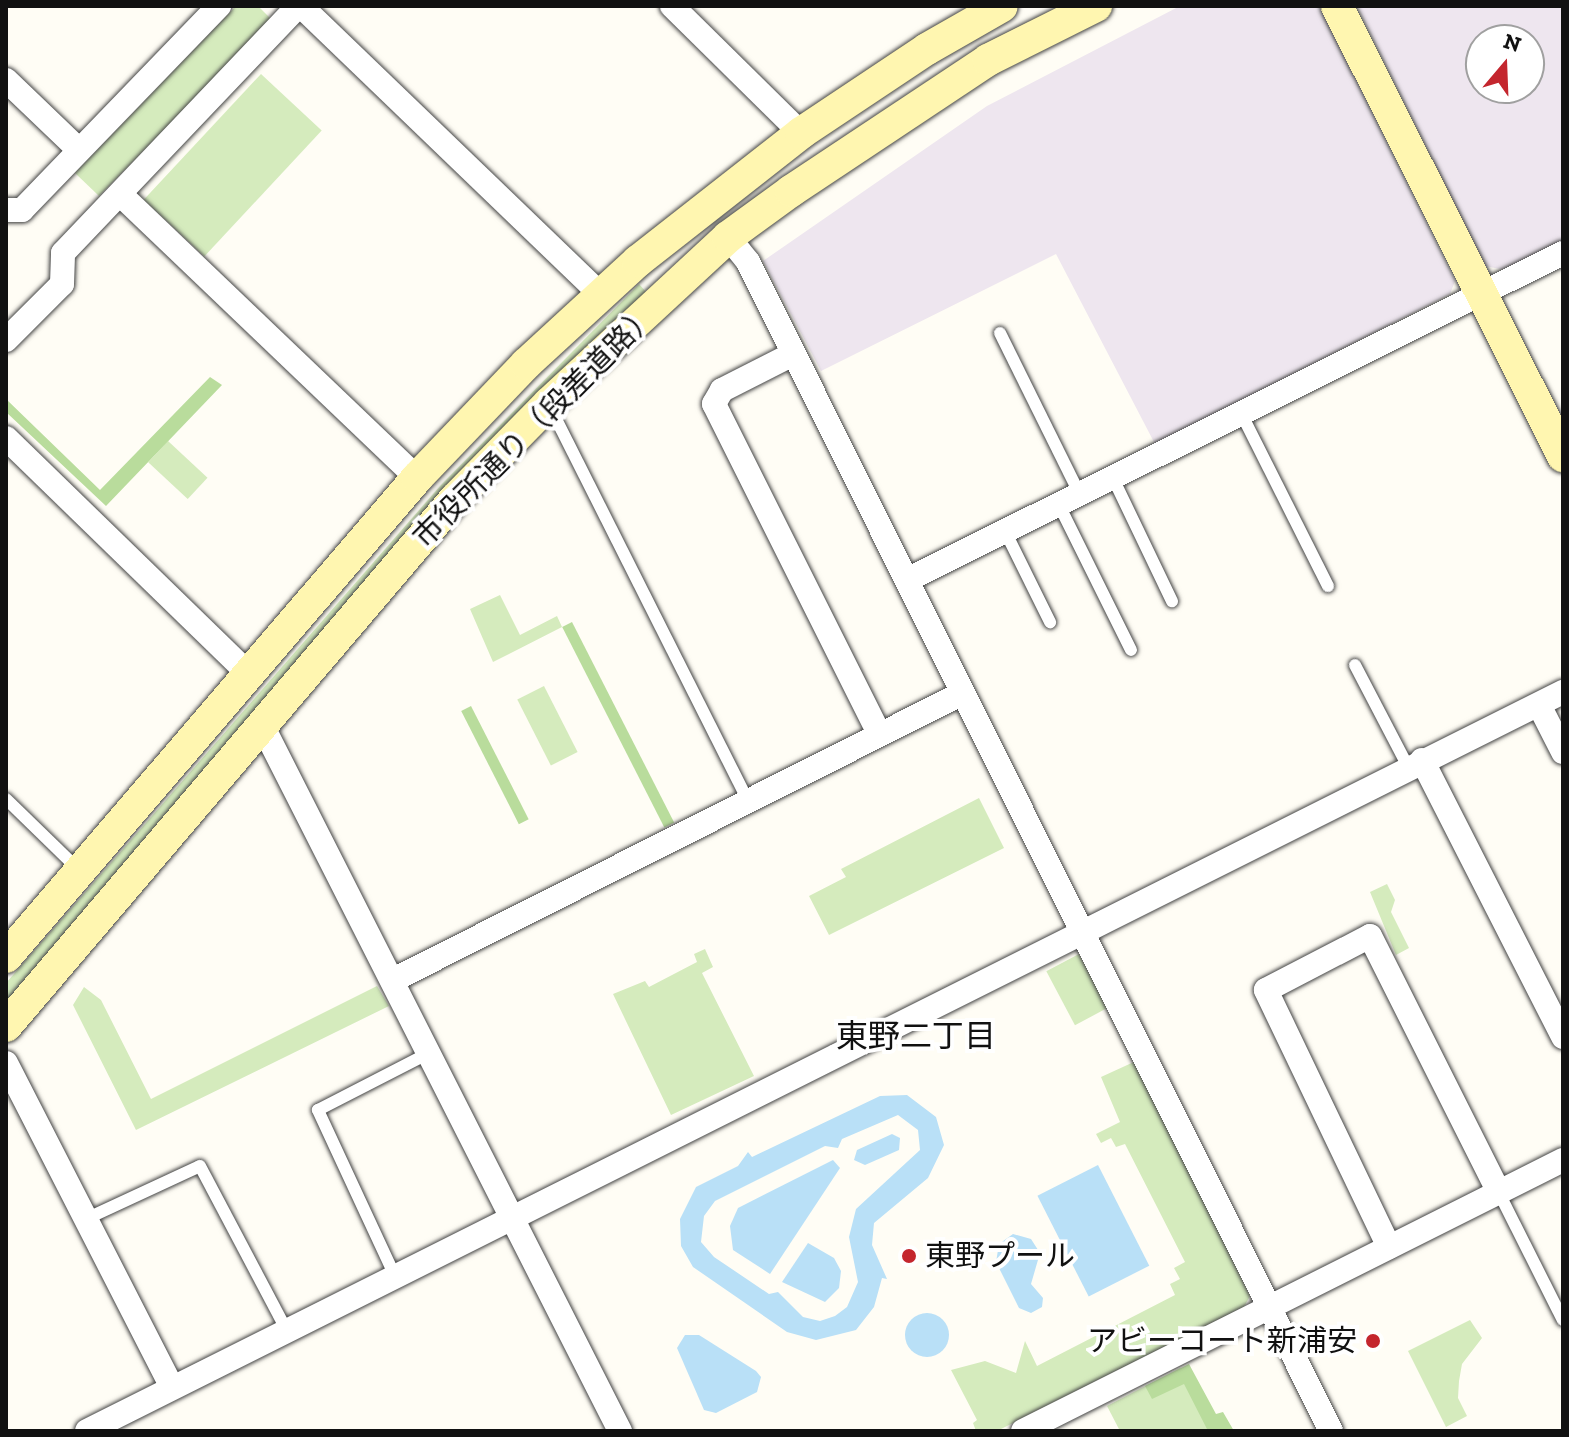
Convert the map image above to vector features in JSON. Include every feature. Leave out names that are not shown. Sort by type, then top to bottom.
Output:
[{"type":"street","points":[[6,210],[22,210],[219,6]]},
{"type":"street","points":[[6,340],[62,284],[63,253],[299,6],[600,294]]},
{"type":"street","points":[[672,6],[801,133]]},
{"type":"street","name":"市役所通り（段差道路）","points":[[6,957],[417,478],[600,294],[801,133],[1002,6]]},
{"type":"street","name":"市役所通り（段差道路）","points":[[6,1026],[455,499],[549,403],[728,237],[920,102],[1096,6]]},
{"type":"street","points":[[1337,6],[1563,456]]},
{"type":"street","points":[[6,80],[79,150]]},
{"type":"street","points":[[120,194],[417,478]]},
{"type":"street","points":[[728,237],[748,262],[907,580],[959,695],[1085,934],[1273,1307],[1331,1431]]},
{"type":"street","points":[[907,580],[1240,411],[1563,253]]},
{"type":"street","points":[[793,354],[722,390],[714,404],[879,734]]},
{"type":"street","points":[[6,438],[249,674]]},
{"type":"street","points":[[87,1431],[394,1274],[514,1218],[1085,934],[1415,764],[1563,692]]},
{"type":"street","points":[[393,980],[747,799],[959,695]]},
{"type":"street","points":[[1539,705],[1563,752]]},
{"type":"street","points":[[262,725],[620,1431]]},
{"type":"street","points":[[1415,764],[1563,1037]]},
{"type":"street","points":[[1389,1247],[1266,990],[1370,936],[1499,1193]]},
{"type":"street","points":[[6,1063],[172,1387]]},
{"type":"street","points":[[1023,1431],[1563,1160]]},
{"type":"lane","points":[[1000,333],[1131,650]]},
{"type":"lane","points":[[549,403],[747,799]]},
{"type":"lane","points":[[1240,411],[1328,586]]},
{"type":"lane","points":[[1112,476],[1172,601]]},
{"type":"lane","points":[[1005,531],[1050,622]]},
{"type":"lane","points":[[1355,665],[1415,764]]},
{"type":"lane","points":[[6,799],[80,870]]},
{"type":"lane","points":[[394,1274],[318,1110],[429,1053]]},
{"type":"lane","points":[[88,1218],[200,1166],[286,1329]]},
{"type":"lane","points":[[1499,1193],[1563,1320]]},
{"type":"shaded area","points":[[1180,6],[1319,6],[1455,281],[1450,294],[1155,444],[1056,254],[821,371],[763,261],[987,106]]},
{"type":"shaded area","points":[[1357,6],[1563,6],[1563,241],[1505,270],[1485,266]]},
{"type":"green space","points":[[236,6],[258,6],[272,20],[99,196],[75,173]]},
{"type":"green space","points":[[261,74],[322,131],[204,256],[144,200]]},
{"type":"green space","points":[[639,284],[647,293],[6,1005],[6,983],[441,485]]},
{"type":"green space","points":[[210,377],[222,385],[106,506],[6,412],[6,399],[100,490]]},
{"type":"green space","points":[[168,441],[207,478],[188,499],[148,462]]},
{"type":"green space","points":[[500,595],[520,635],[557,616],[562,627],[493,662],[470,609]]},
{"type":"green space","points":[[572,622],[674,822],[664,827],[562,627]]},
{"type":"green space","points":[[544,686],[578,752],[551,766],[517,700]]},
{"type":"green space","points":[[471,706],[529,819],[519,824],[461,711]]},
{"type":"green space","points":[[979,798],[1004,848],[829,935],[809,896],[846,877],[841,869]]},
{"type":"green space","points":[[1387,884],[1395,900],[1391,912],[1409,948],[1396,955],[1370,892]]},
{"type":"green space","points":[[705,949],[713,967],[702,973],[754,1076],[671,1115],[613,994],[645,981],[649,987],[697,962],[694,954]]},
{"type":"green space","points":[[1079,954],[1108,1008],[1075,1025],[1046,971]]},
{"type":"green space","points":[[377,986],[389,1006],[136,1130],[73,1005],[84,987],[101,1000],[151,1099]]},
{"type":"green space","points":[[1136,1061],[1250,1296],[1244,1307],[997,1431],[976,1431],[973,1423],[977,1420],[951,1370],[985,1361],[1016,1373],[1025,1341],[1037,1366],[1175,1295],[1170,1284],[1180,1279],[1174,1268],[1185,1262],[1125,1144],[1116,1147],[1111,1138],[1101,1143],[1096,1134],[1120,1122],[1101,1077]]},
{"type":"green space","points":[[1470,1320],[1482,1338],[1462,1364],[1458,1398],[1467,1416],[1446,1427],[1408,1351]]},
{"type":"green space","points":[[1189,1364],[1216,1414],[1223,1412],[1234,1431],[1208,1431],[1184,1384],[1152,1399],[1145,1386]]},
{"type":"green space","points":[[1180,1368],[1212,1431],[1120,1431],[1107,1406]]},
{"type":"water","points":[[907,1095],[936,1117],[944,1145],[928,1178],[874,1223],[872,1245],[887,1279],[882,1278],[874,1307],[856,1330],[816,1340],[787,1332],[693,1267],[681,1246],[680,1219],[696,1187],[738,1166],[748,1152],[752,1157],[880,1096]],"holes":[[[898,1115],[918,1130],[920,1150],[856,1209],[849,1237],[858,1282],[847,1307],[835,1316],[820,1321],[803,1317],[778,1292],[769,1294],[714,1257],[701,1242],[704,1216],[715,1201],[825,1146],[838,1148],[842,1139]]]},
{"type":"water","points":[[892,1134],[900,1138],[899,1150],[865,1165],[854,1160],[857,1150]]},
{"type":"water","points":[[833,1160],[840,1168],[770,1274],[733,1250],[730,1226],[738,1208]]},
{"type":"water","points":[[1098,1165],[1149,1266],[1089,1297],[1037,1196]]},
{"type":"water","points":[[1013,1234],[1031,1239],[1040,1253],[1031,1284],[1043,1298],[1042,1307],[1031,1313],[1019,1308],[996,1262],[999,1244]]},
{"type":"water","points":[[808,1243],[834,1258],[841,1271],[839,1288],[825,1302],[782,1282]]},
{"type":"water","points":[[927,1313],[942,1320],[949,1335],[942,1350],[927,1357],[912,1350],[905,1335],[912,1320]]},
{"type":"water","points":[[685,1335],[699,1335],[756,1371],[761,1377],[757,1392],[716,1413],[704,1410],[677,1348]]},
{"type":"place","name":"東野プール","points":[[909,1256]]},
{"type":"place","name":"アビーコート新浦安","points":[[1373,1341]]},
{"type":"district","name":"東野二丁目","points":[[916,1036]]}]
